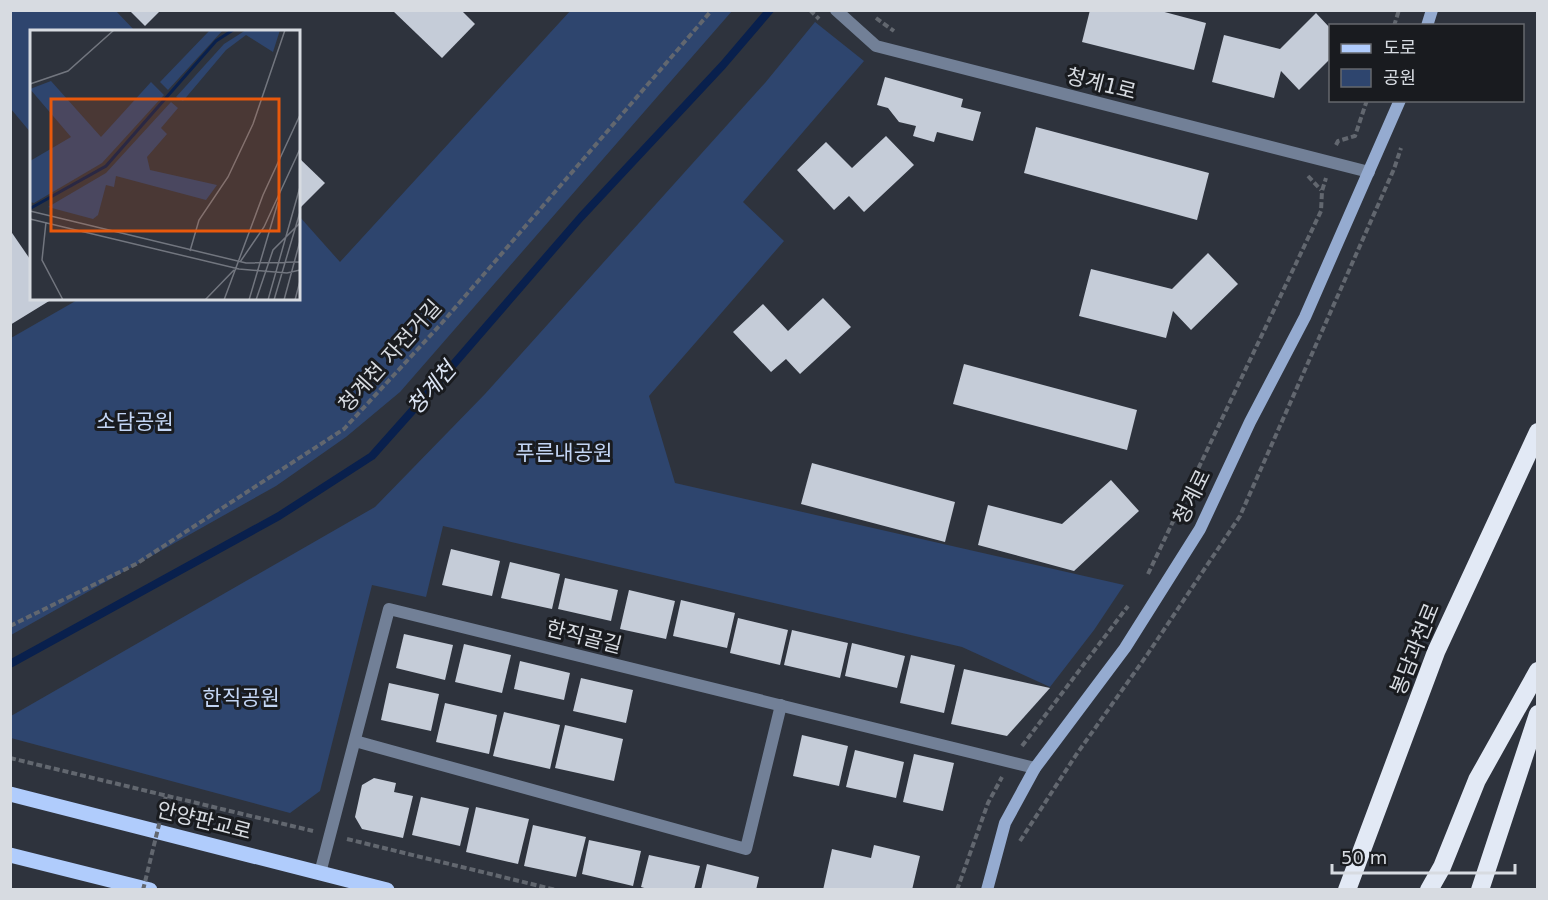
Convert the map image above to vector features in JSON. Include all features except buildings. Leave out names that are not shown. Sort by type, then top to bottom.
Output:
[{"type":"highway","name":"봉담과천로","points":[[1348,886],[1436,651],[1538,432]]},
{"type":"highway","points":[[1429,890],[1442,867],[1477,780],[1538,671]]},
{"type":"highway","points":[[1481,885],[1538,714]]},
{"type":"main road","name":"안양판교로","points":[[10,794],[387,890]]},
{"type":"main road","points":[[10,855],[150,890]]},
{"type":"street","name":"청계1로","points":[[837,10],[876,46],[1369,172]]},
{"type":"street","name":"청계로","points":[[987,890],[1005,824],[1035,768],[1125,648],[1200,530],[1250,422],[1305,317],[1399,102]]},
{"type":"street","name":"한직골길","points":[[321,873],[389,609],[1035,768]]},
{"type":"street","points":[[355,741],[746,849],[781,705]]},
{"type":"path","name":"청계천 자전거길","points":[[10,626],[136,564],[344,429],[441,324],[712,10]]},
{"type":"path","points":[[810,10],[821,21]]},
{"type":"path","points":[[1146,577],[1321,212],[1322,191],[1338,141],[1355,136],[1366,102]]},
{"type":"path","points":[[957,890],[988,803],[1010,761],[1134,597]]},
{"type":"path","points":[[10,758],[556,890]]},
{"type":"path","points":[[143,890],[166,795]]},
{"type":"green space","name":"소담공원","points":[[571,10],[732,11],[400,392],[346,437],[276,486],[11,635],[11,338],[77,300],[300,300],[300,217],[340,262]]},
{"type":"green space","points":[[10,11],[116,11],[134,30],[30,30],[30,132],[11,109]]},
{"type":"green space","name":"푸른내공원","points":[[815,22],[864,61],[743,202],[784,241],[649,396],[675,483],[1124,585],[1094,630],[1050,687],[962,647],[443,526],[426,597],[372,585],[320,791],[290,813],[11,738],[11,716],[375,507],[485,394],[765,83]]},
{"type":"waterway","name":"청계천","points":[[10,664],[279,516],[372,456],[581,217],[723,65],[770,10]]},
{"type":"park label","name":"한직공원","points":[[241,698]]}]
